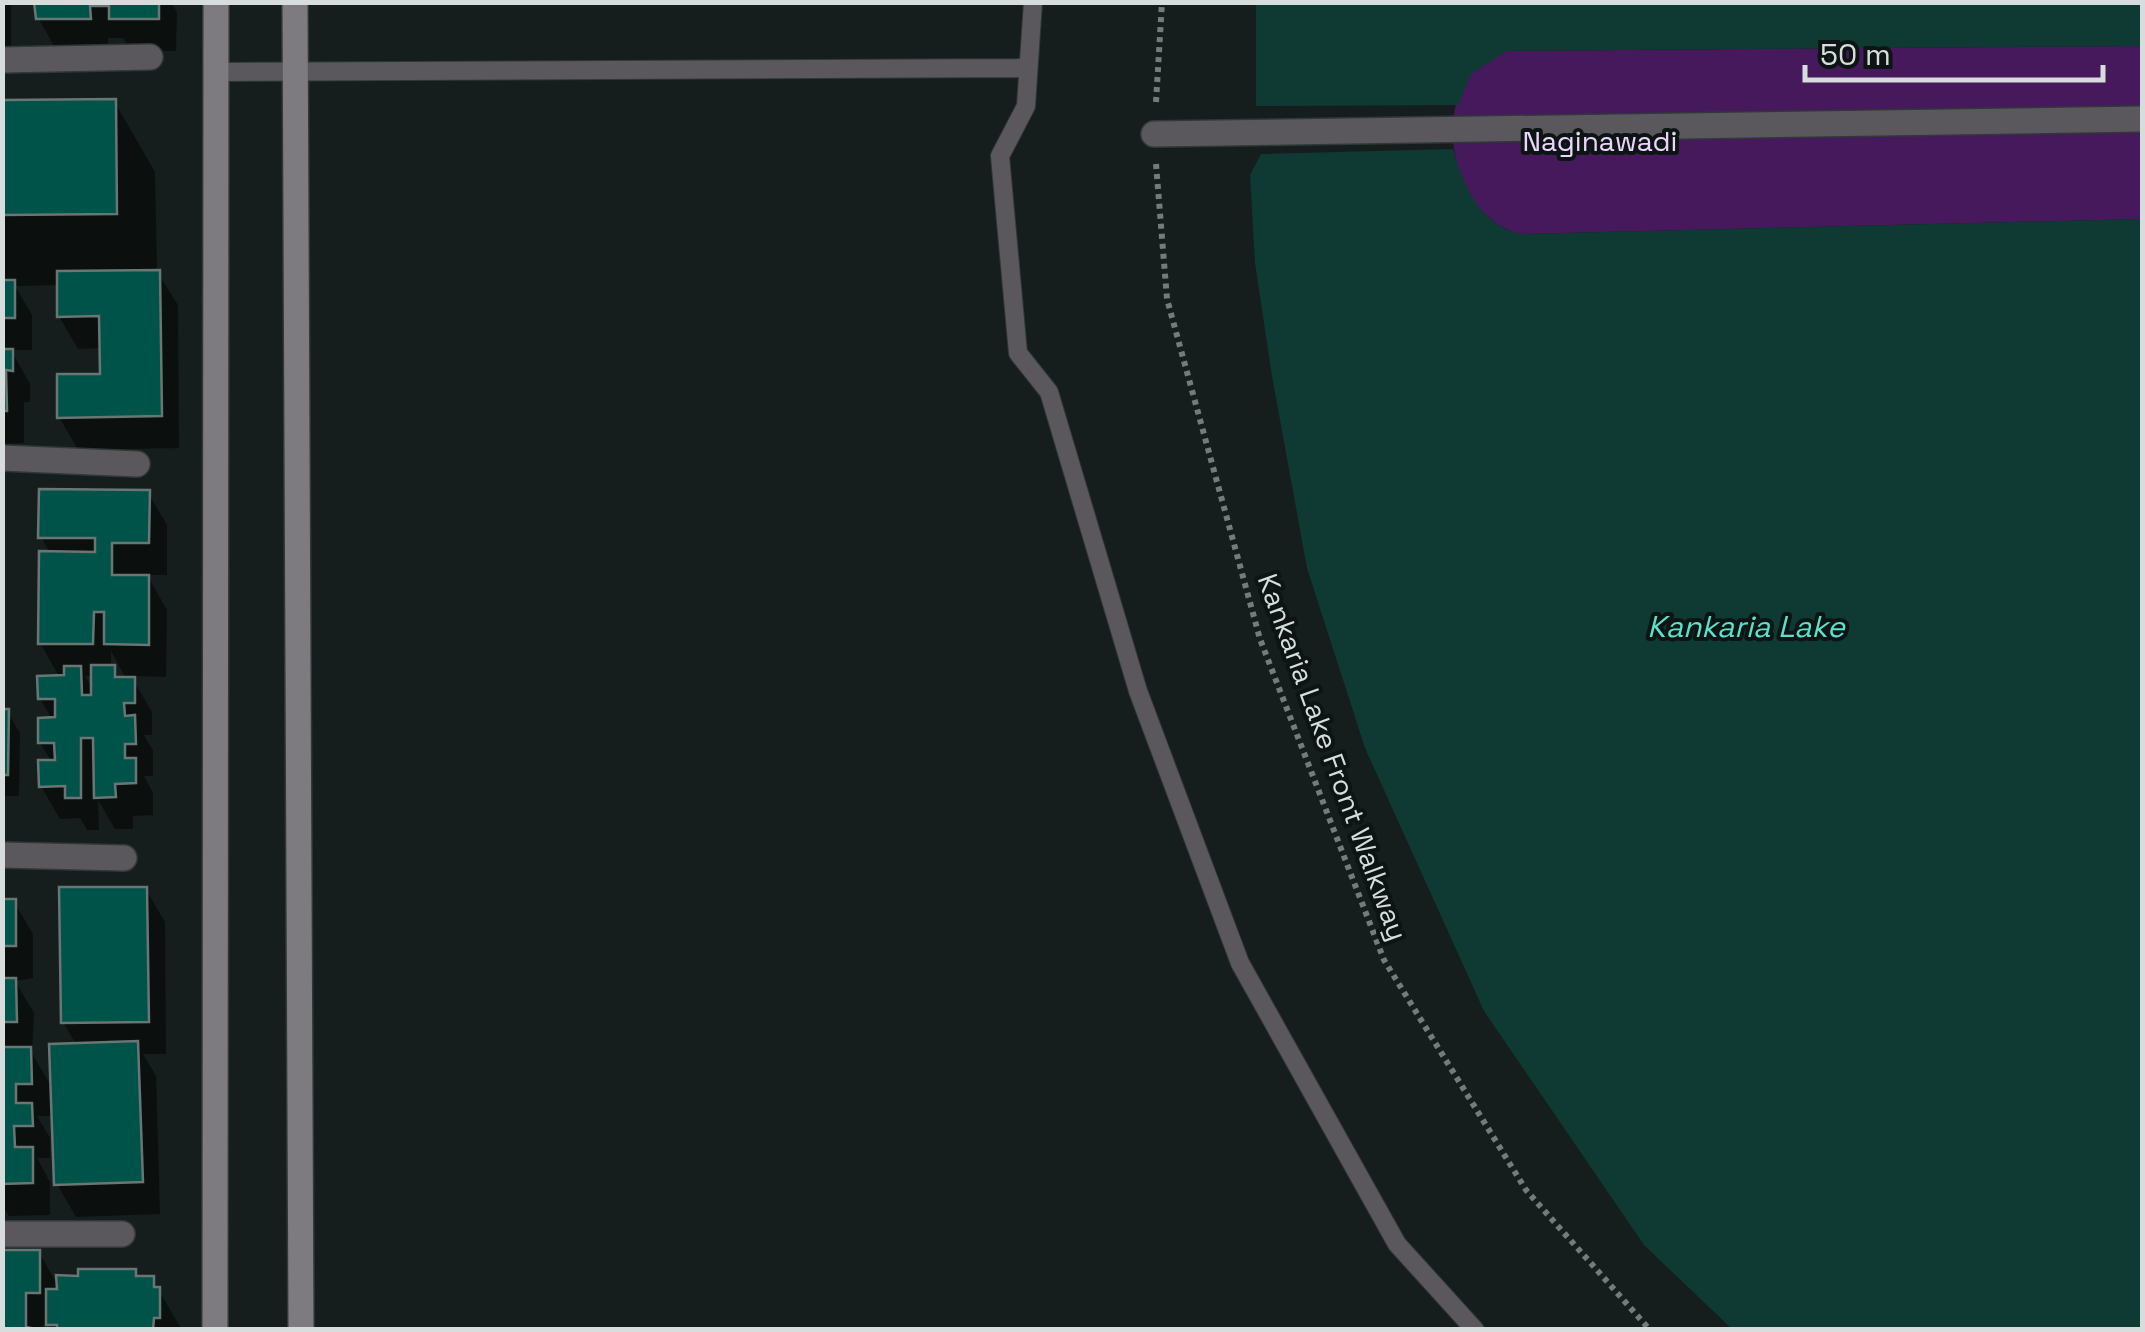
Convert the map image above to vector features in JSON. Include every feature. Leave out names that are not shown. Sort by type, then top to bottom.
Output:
[{"type":"main road","points":[[215,1330],[216,2]]},
{"type":"main road","points":[[295,2],[301,1330]]},
{"type":"street","points":[[2,60],[150,57]]},
{"type":"street","points":[[1154,134],[2142,119]]},
{"type":"street","points":[[2,458],[138,464]]},
{"type":"street","points":[[2,854],[124,858]]},
{"type":"street","points":[[2,1234],[122,1234]]},
{"type":"lane","points":[[1033,2],[1026,106],[1000,156],[1018,352],[1049,392],[1138,690],[1240,963],[1397,1244],[1475,1330]]},
{"type":"lane","points":[[216,72],[1028,68]]},
{"type":"path","name":"Kankaria Lake Front Walkway","points":[[1162,2],[1154,134],[1167,299],[1260,639],[1384,960],[1526,1190],[1650,1330]]},
{"type":"green space","name":"Naginawadi","points":[[2142,46],[2142,219],[1520,234],[1499,225],[1481,210],[1458,169],[1453,145],[1458,97],[1468,77],[1507,51]]},
{"type":"water","points":[[2142,2],[2142,46],[1507,51],[1471,74],[1458,105],[1256,106],[1256,3]]},
{"type":"water","name":"Kankaria Lake","points":[[1453,149],[1475,202],[1494,222],[1520,234],[2142,219],[2142,1329],[1732,1329],[1644,1245],[1484,1011],[1365,748],[1307,568],[1255,263],[1250,175],[1261,154]]},
{"type":"building","points":[[34,2],[159,2],[159,19],[109,19],[109,6],[90,6],[91,19],[36,19]]},
{"type":"building","points":[[116,99],[117,214],[2,215],[2,100]]},
{"type":"building","points":[[160,270],[162,416],[57,418],[57,374],[100,374],[99,316],[57,317],[57,271]]},
{"type":"building","points":[[2,280],[15,280],[15,318],[2,318]]},
{"type":"building","points":[[2,349],[13,349],[13,371],[6,370],[7,411],[2,411]]},
{"type":"building","points":[[39,489],[150,490],[149,543],[112,543],[112,575],[149,575],[149,645],[104,644],[104,612],[94,612],[93,644],[38,644],[39,551],[95,552],[95,538],[38,538]]},
{"type":"building","points":[[91,665],[115,665],[115,677],[135,677],[135,703],[124,703],[125,716],[135,715],[136,744],[125,744],[125,758],[136,758],[136,783],[115,784],[116,797],[94,798],[93,738],[81,738],[81,798],[65,798],[65,786],[39,787],[38,760],[55,760],[54,743],[38,743],[38,718],[55,717],[55,699],[38,699],[37,676],[64,675],[64,666],[81,666],[82,695],[91,695]]},
{"type":"building","points":[[2,709],[9,709],[8,775],[2,775]]},
{"type":"building","points":[[59,887],[147,887],[149,1022],[61,1023]]},
{"type":"building","points":[[2,899],[16,899],[16,946],[2,946]]},
{"type":"building","points":[[2,978],[16,978],[17,1022],[2,1022]]},
{"type":"building","points":[[138,1041],[143,1182],[54,1185],[49,1044]]},
{"type":"building","points":[[2,1047],[31,1047],[32,1084],[16,1084],[16,1103],[32,1103],[33,1126],[14,1126],[15,1147],[33,1147],[33,1183],[2,1184]]},
{"type":"building","points":[[2,1250],[40,1250],[40,1293],[26,1293],[26,1327],[40,1330],[2,1330]]},
{"type":"building","points":[[78,1269],[136,1269],[136,1276],[154,1276],[154,1287],[160,1287],[160,1318],[154,1318],[153,1330],[57,1330],[57,1325],[46,1325],[46,1289],[57,1289],[56,1275],[78,1276]]}]
